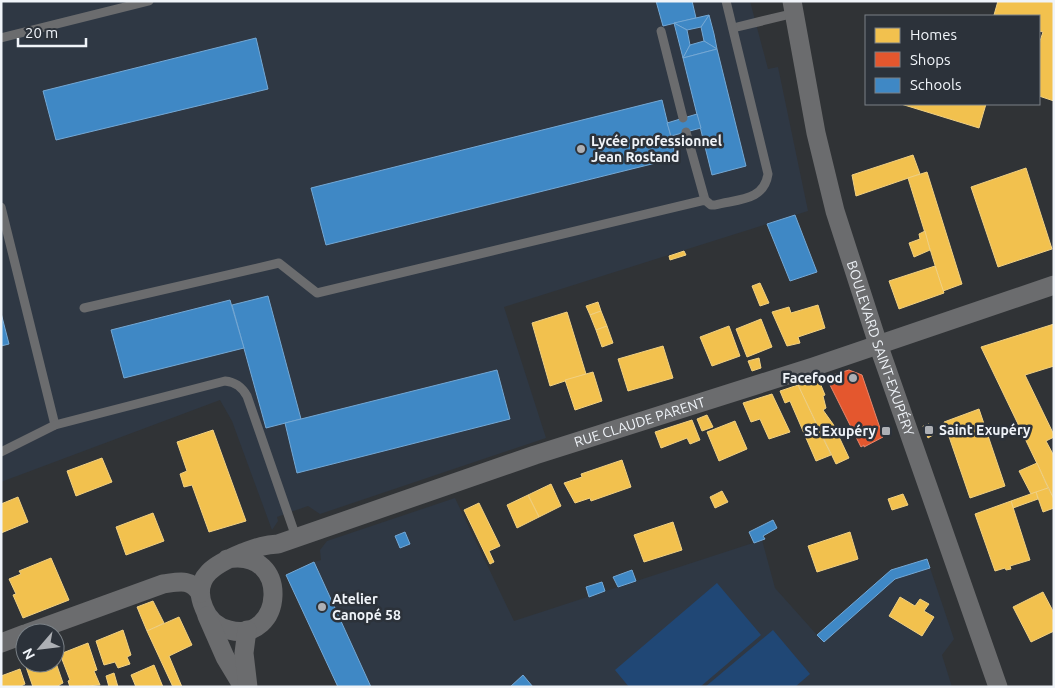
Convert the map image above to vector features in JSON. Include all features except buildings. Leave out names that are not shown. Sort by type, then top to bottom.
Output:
[{"type":"street","name":"BOULEVARD SAINT-EXUPÉRY","points":[[794,7],[816,133],[835,211],[878,344],[998,687]]},
{"type":"street","name":"RUE CLAUDE PARENT","points":[[163,584],[182,572],[225,560],[262,545],[278,544],[534,455],[781,378],[1054,285]]},
{"type":"street","points":[[206,613],[212,621],[228,630],[247,630],[256,626],[268,616],[274,600],[273,585],[266,571],[254,562],[240,558],[225,560],[209,572],[203,582],[200,593],[202,603],[206,613],[225,657],[243,687]]},
{"type":"street","name":"RUE CLAUDE PARENT","points":[[57,623],[163,584],[184,581],[200,593]]},
{"type":"street","points":[[247,630],[244,653],[248,687]]},
{"type":"street","name":"RUE CLAUDE PARENT","points":[[1,643],[15,638]]},
{"type":"lane","points":[[1,38],[149,1]]},
{"type":"lane","points":[[686,132],[704,200],[715,206],[754,196],[762,190],[767,182],[768,174],[726,1]]},
{"type":"lane","points":[[733,28],[794,7]]},
{"type":"lane","points":[[661,30],[683,118]]},
{"type":"lane","points":[[84,308],[279,263],[316,293],[704,200]]},
{"type":"lane","points":[[1,207],[55,425]]},
{"type":"lane","points":[[1,452],[55,425],[225,381],[237,384],[248,396],[296,538]]},
{"type":"shaded area","points":[[1,1],[750,1],[768,69],[778,67],[808,211],[504,307],[546,438],[320,514],[308,506],[277,517],[278,521],[272,530],[232,421],[220,400],[1,482]]},
{"type":"shaded area","points":[[455,498],[514,621],[762,540],[775,588],[817,635],[891,570],[927,559],[954,639],[942,655],[952,687],[338,687],[314,562],[321,560],[320,550],[327,541]]},
{"type":"shaded area","points":[[717,583],[761,635],[700,687],[629,687],[615,670]]},
{"type":"shaded area","points":[[773,630],[810,674],[795,687],[705,687]]},
{"type":"place","name":"Lycée professionnel Jean Rostand","points":[[581,149]]},
{"type":"place","name":"Facefood","points":[[853,378]]},
{"type":"place","name":"Saint Exupéry","points":[[929,430]]},
{"type":"place","name":"St Exupéry","points":[[886,431]]},
{"type":"place","name":"Atelier Canopé 58","points":[[322,607]]}]
